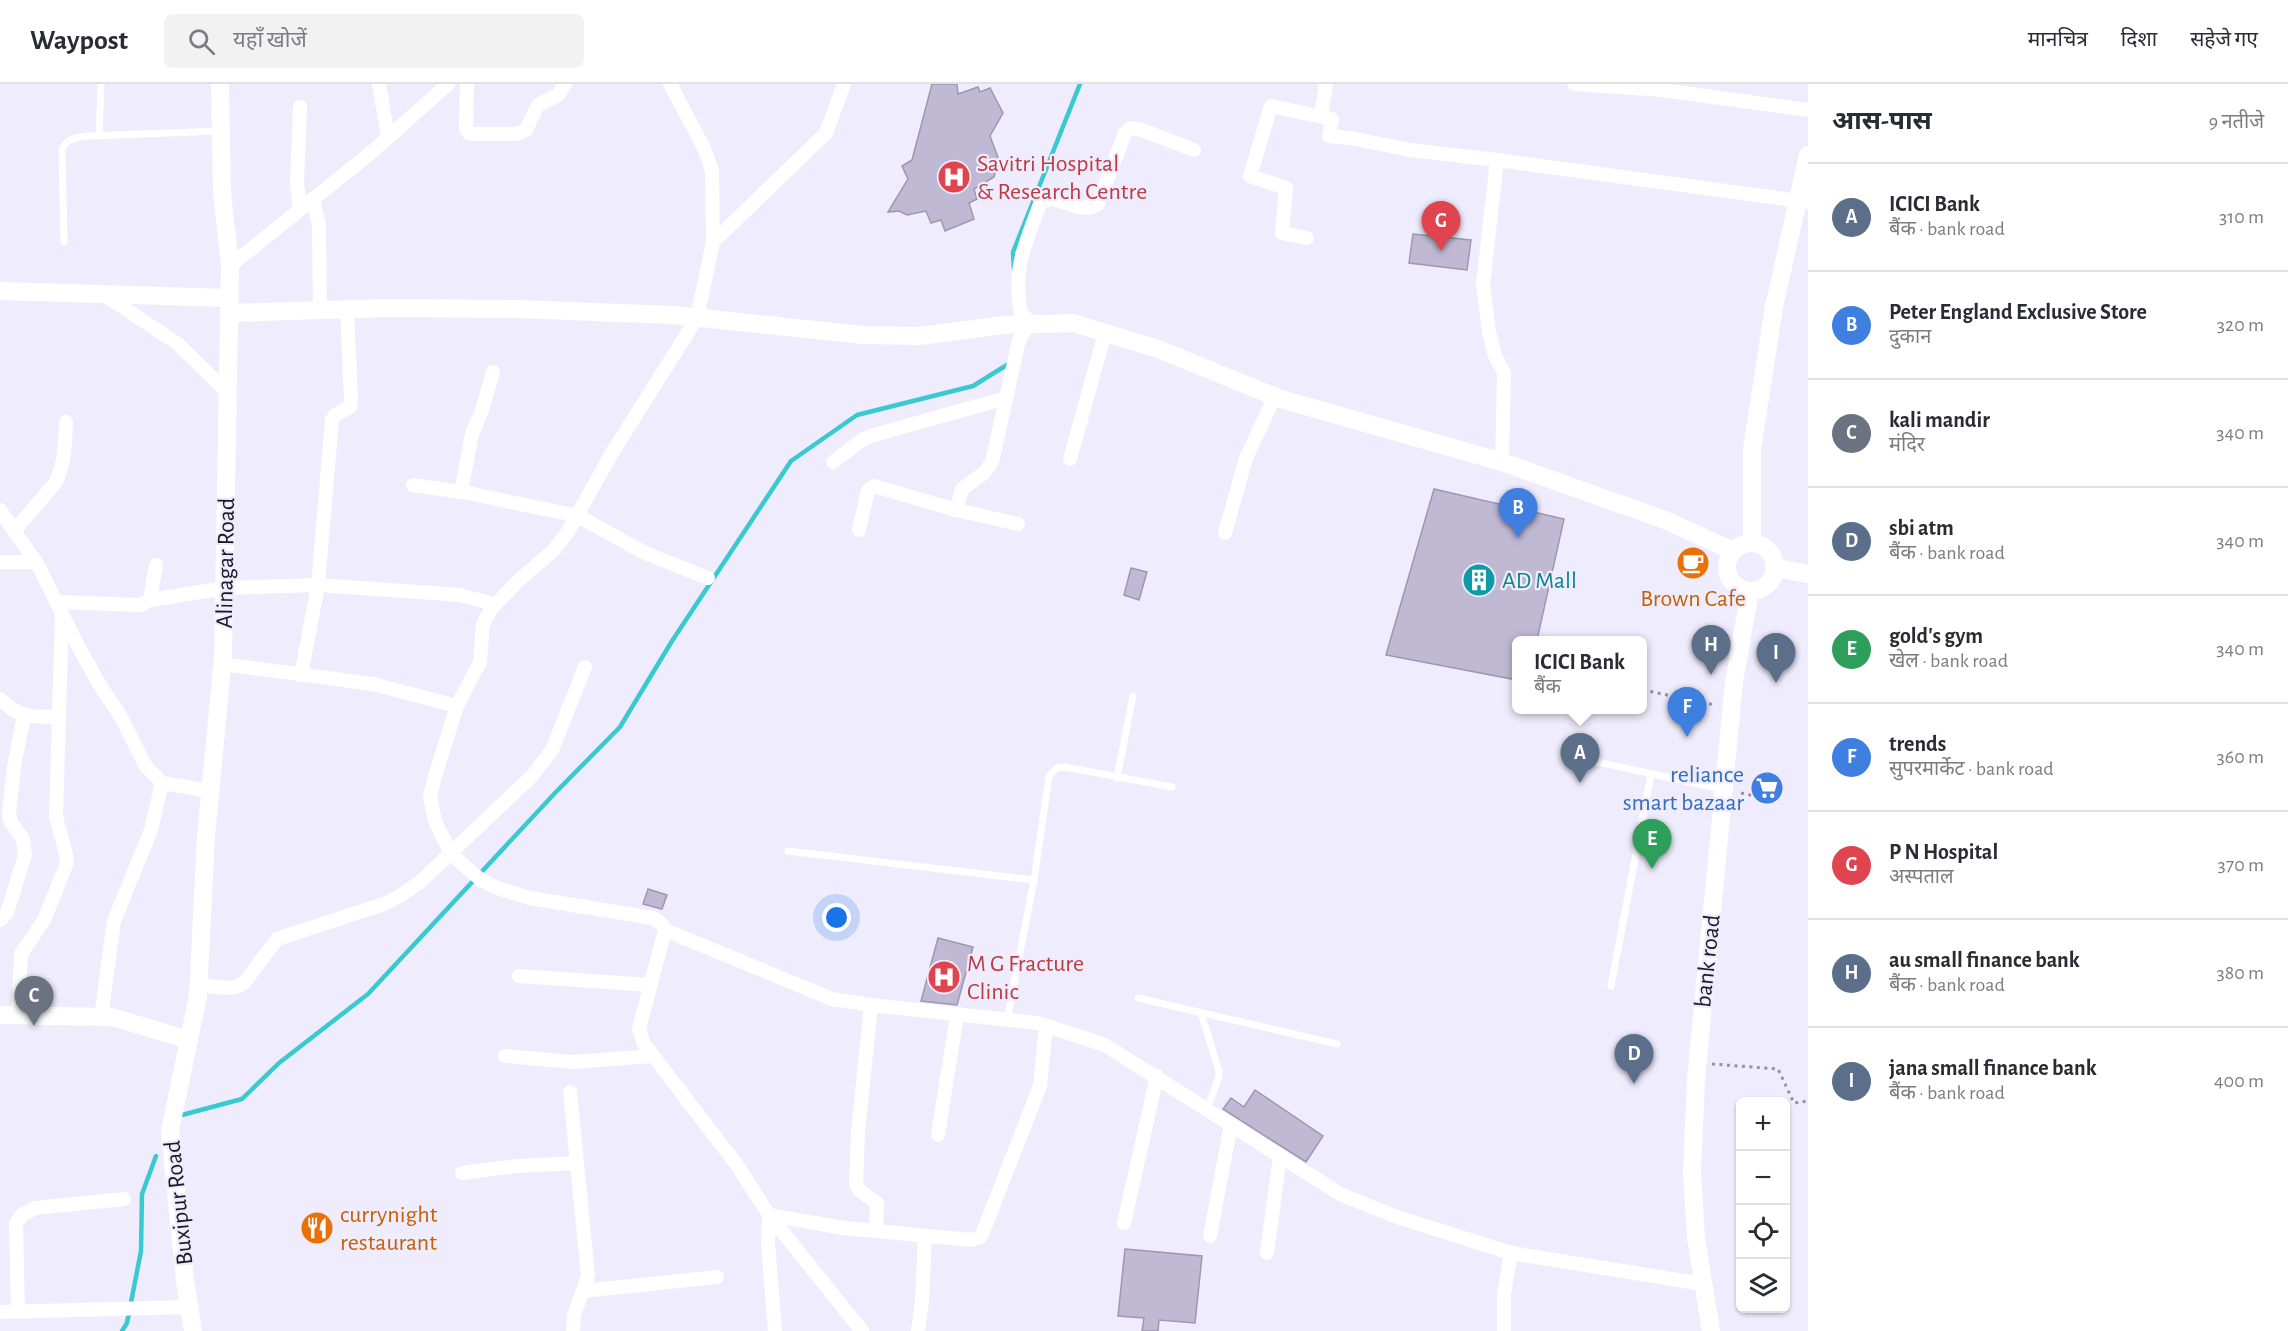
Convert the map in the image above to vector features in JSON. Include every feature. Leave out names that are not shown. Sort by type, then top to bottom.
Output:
[{"type":"main road","name":"Alinagar Road","points":[[189,1040],[199,984],[206,837],[222,664],[225,588],[230,266],[222,193],[220,84]]},
{"type":"main road","points":[[1752,543],[1752,449],[1774,307],[1803,201],[1808,155]]},
{"type":"main road","points":[[0,291],[103,294],[230,306],[320,310],[517,309],[697,318],[863,335],[920,336],[1026,325],[1073,323],[1158,349],[1275,396],[1502,462],[1665,520],[1733,551]]},
{"type":"main road","points":[[1752,543],[1765,549],[1773,561],[1774,568],[1769,582],[1764,587],[1750,591],[1736,586],[1728,573],[1728,559],[1733,551],[1744,544],[1752,543]]},
{"type":"main road","points":[[1774,568],[1808,574]]},
{"type":"main road","name":"bank road","points":[[1711,1331],[1696,1238],[1692,1161],[1696,1079],[1734,682],[1750,591]]},
{"type":"main road","points":[[9,1015],[111,1017],[189,1040]]},
{"type":"main road","name":"Buxipur Road","points":[[189,1040],[170,1131],[193,1331]]},
{"type":"street","points":[[379,84],[388,137]]},
{"type":"street","points":[[230,266],[388,137],[448,84]]},
{"type":"street","points":[[467,84],[466,129],[469,133],[516,134],[526,130],[538,105],[558,95],[565,84]]},
{"type":"street","points":[[670,84],[704,148],[712,171],[713,242],[697,318],[612,453],[578,516],[554,550],[494,604],[483,624],[480,662],[457,706],[430,797],[435,821],[451,854],[476,877],[498,888],[530,898],[653,918],[663,925],[665,930],[639,1029],[644,1044],[737,1165],[769,1215],[862,1331]]},
{"type":"street","points":[[713,242],[826,133],[844,84]]},
{"type":"street","points":[[1321,117],[1326,84]]},
{"type":"street","points":[[1574,84],[1662,90],[1808,110]]},
{"type":"street","points":[[1307,238],[1282,233],[1286,188],[1250,176],[1271,106],[1332,119],[1329,136],[1410,150],[1803,201]]},
{"type":"street","points":[[300,107],[297,183],[300,209]]},
{"type":"street","points":[[956,510],[962,489],[984,473],[992,462],[1019,340],[1026,325],[1021,314],[1017,278],[1020,259],[1040,204],[1052,198],[1084,209],[1098,204],[1125,133],[1131,128],[1194,150]]},
{"type":"street","points":[[1497,160],[1483,285],[1489,331],[1495,356],[1504,373],[1502,462]]},
{"type":"street","points":[[313,199],[319,226],[320,310]]},
{"type":"street","points":[[103,294],[178,344],[228,393]]},
{"type":"street","points":[[301,675],[318,585],[332,420],[335,415],[350,407],[351,401],[346,309]]},
{"type":"street","points":[[1070,459],[1105,333]]},
{"type":"street","points":[[461,492],[472,434],[493,372]]},
{"type":"street","points":[[1225,533],[1246,458],[1275,396]]},
{"type":"street","points":[[833,462],[862,440],[874,435],[1006,398]]},
{"type":"street","points":[[14,531],[56,482],[64,457],[66,422]]},
{"type":"street","points":[[413,485],[461,492],[578,516],[645,553],[708,578]]},
{"type":"street","points":[[859,530],[868,490],[874,486],[956,510],[1018,524]]},
{"type":"street","points":[[0,510],[36,562],[101,687],[121,717],[146,765],[162,783],[211,791]]},
{"type":"street","points":[[0,562],[36,562]]},
{"type":"street","points":[[150,600],[156,565]]},
{"type":"street","points":[[59,607],[141,605],[150,600],[225,588],[318,585],[460,595],[494,604]]},
{"type":"street","points":[[9,1015],[21,954],[44,920],[67,863],[56,817],[59,607]]},
{"type":"street","points":[[222,664],[392,688],[457,706]]},
{"type":"street","points":[[199,984],[231,989],[238,987],[244,983],[277,939],[384,904],[420,882],[532,776],[552,750],[585,667]]},
{"type":"street","points":[[0,699],[13,711],[24,716],[59,717]]},
{"type":"street","points":[[0,920],[8,913],[25,855],[24,839],[10,822],[9,815],[14,766],[24,716]]},
{"type":"street","points":[[101,1017],[114,921],[151,830],[162,783]]},
{"type":"street","points":[[665,930],[832,999],[1046,1026],[1106,1045],[1350,1198],[1397,1217],[1511,1252],[1703,1284]]},
{"type":"street","points":[[519,976],[650,985]]},
{"type":"street","points":[[871,1005],[858,1132],[856,1183],[859,1190],[876,1203],[876,1231]]},
{"type":"street","points":[[938,1135],[957,1015]]},
{"type":"street","points":[[769,1215],[844,1228],[971,1240],[980,1238],[1041,1086],[1046,1026]]},
{"type":"street","points":[[505,1056],[573,1062],[653,1056]]},
{"type":"street","points":[[1124,1222],[1156,1076]]},
{"type":"street","points":[[570,1092],[588,1276],[574,1315],[573,1331]]},
{"type":"street","points":[[1210,1236],[1231,1124]]},
{"type":"street","points":[[1268,1253],[1280,1156]]},
{"type":"street","points":[[462,1173],[517,1166],[577,1163]]},
{"type":"street","points":[[18,1311],[16,1224],[22,1215],[34,1208],[124,1199]]},
{"type":"street","points":[[769,1215],[768,1243],[775,1331]]},
{"type":"street","points":[[918,1331],[922,1302],[925,1236]]},
{"type":"street","points":[[1504,1331],[1504,1294],[1511,1252]]},
{"type":"street","points":[[583,1291],[717,1276]]},
{"type":"street","points":[[0,1312],[189,1307]]},
{"type":"lane","points":[[99,136],[101,84]]},
{"type":"lane","points":[[64,242],[62,150],[69,139],[220,131]]},
{"type":"lane","points":[[1117,778],[1133,696]]},
{"type":"lane","points":[[1566,755],[1724,789]]},
{"type":"lane","points":[[1007,1020],[1034,880],[1049,776],[1057,768],[1065,767],[1172,788]]},
{"type":"lane","points":[[1611,986],[1651,774]]},
{"type":"lane","points":[[788,851],[1034,880]]},
{"type":"lane","points":[[1138,998],[1337,1044]]},
{"type":"lane","points":[[1202,1013],[1219,1071],[1219,1077],[1207,1109]]},
{"type":"path","points":[[1647,691],[1724,707]]},
{"type":"path","points":[[1724,789],[1768,799]]},
{"type":"path","points":[[1704,1063],[1778,1069],[1794,1103],[1808,1101]]},
{"type":"building","points":[[932,84],[957,84],[958,94],[978,87],[980,92],[990,88],[1003,113],[990,136],[999,160],[994,177],[974,189],[977,199],[969,203],[974,219],[945,231],[941,220],[931,223],[926,211],[907,215],[899,211],[888,212],[908,179],[902,166],[912,160]]},
{"type":"building","points":[[1413,234],[1471,240],[1467,270],[1409,263]]},
{"type":"building","name":"AD Mall","points":[[1434,489],[1564,519],[1538,636],[1512,636],[1512,679],[1386,655]]},
{"type":"building","points":[[1131,568],[1147,572],[1139,600],[1124,595]]},
{"type":"building","points":[[648,889],[667,895],[662,909],[643,904]]},
{"type":"building","points":[[938,938],[973,947],[957,1005],[921,1001]]},
{"type":"building","points":[[1255,1090],[1323,1136],[1306,1162],[1223,1109],[1231,1098],[1244,1107]]},
{"type":"building","points":[[1125,1249],[1202,1256],[1195,1323],[1159,1320],[1158,1331],[1142,1331],[1144,1318],[1118,1316]]},
{"type":"waterway","points":[[1014,269],[1013,252],[1080,84]]},
{"type":"waterway","points":[[182,1115],[242,1099],[279,1063],[368,994],[555,793],[620,727],[672,641],[791,461],[857,415],[973,386],[1010,363]]},
{"type":"waterway","points":[[122,1331],[127,1323],[141,1251],[142,1194],[156,1156]]},
{"type":"place","name":"Savitri Hospital & Research Centre","points":[[954,177]]},
{"type":"place","name":"P N Hospital","points":[[1441,251]]},
{"type":"place","name":"Peter England Exclusive Store","points":[[1518,538]]},
{"type":"place","name":"Brown Cafe","points":[[1693,563]]},
{"type":"place","name":"AD Mall","points":[[1479,580]]},
{"type":"place","name":"au small finance bank","points":[[1711,675]]},
{"type":"place","name":"jana small finance bank","points":[[1776,683]]},
{"type":"place","name":"trends","points":[[1687,737]]},
{"type":"place","name":"ICICI Bank","points":[[1580,783]]},
{"type":"place","name":"reliance smart bazaar","points":[[1767,788]]},
{"type":"place","name":"gold's gym","points":[[1652,869]]},
{"type":"place","name":"M G Fracture Clinic","points":[[944,977]]},
{"type":"place","name":"kali mandir","points":[[34,1026]]},
{"type":"place","name":"sbi atm","points":[[1634,1084]]},
{"type":"place","name":"currynight restaurant","points":[[317,1228]]}]
